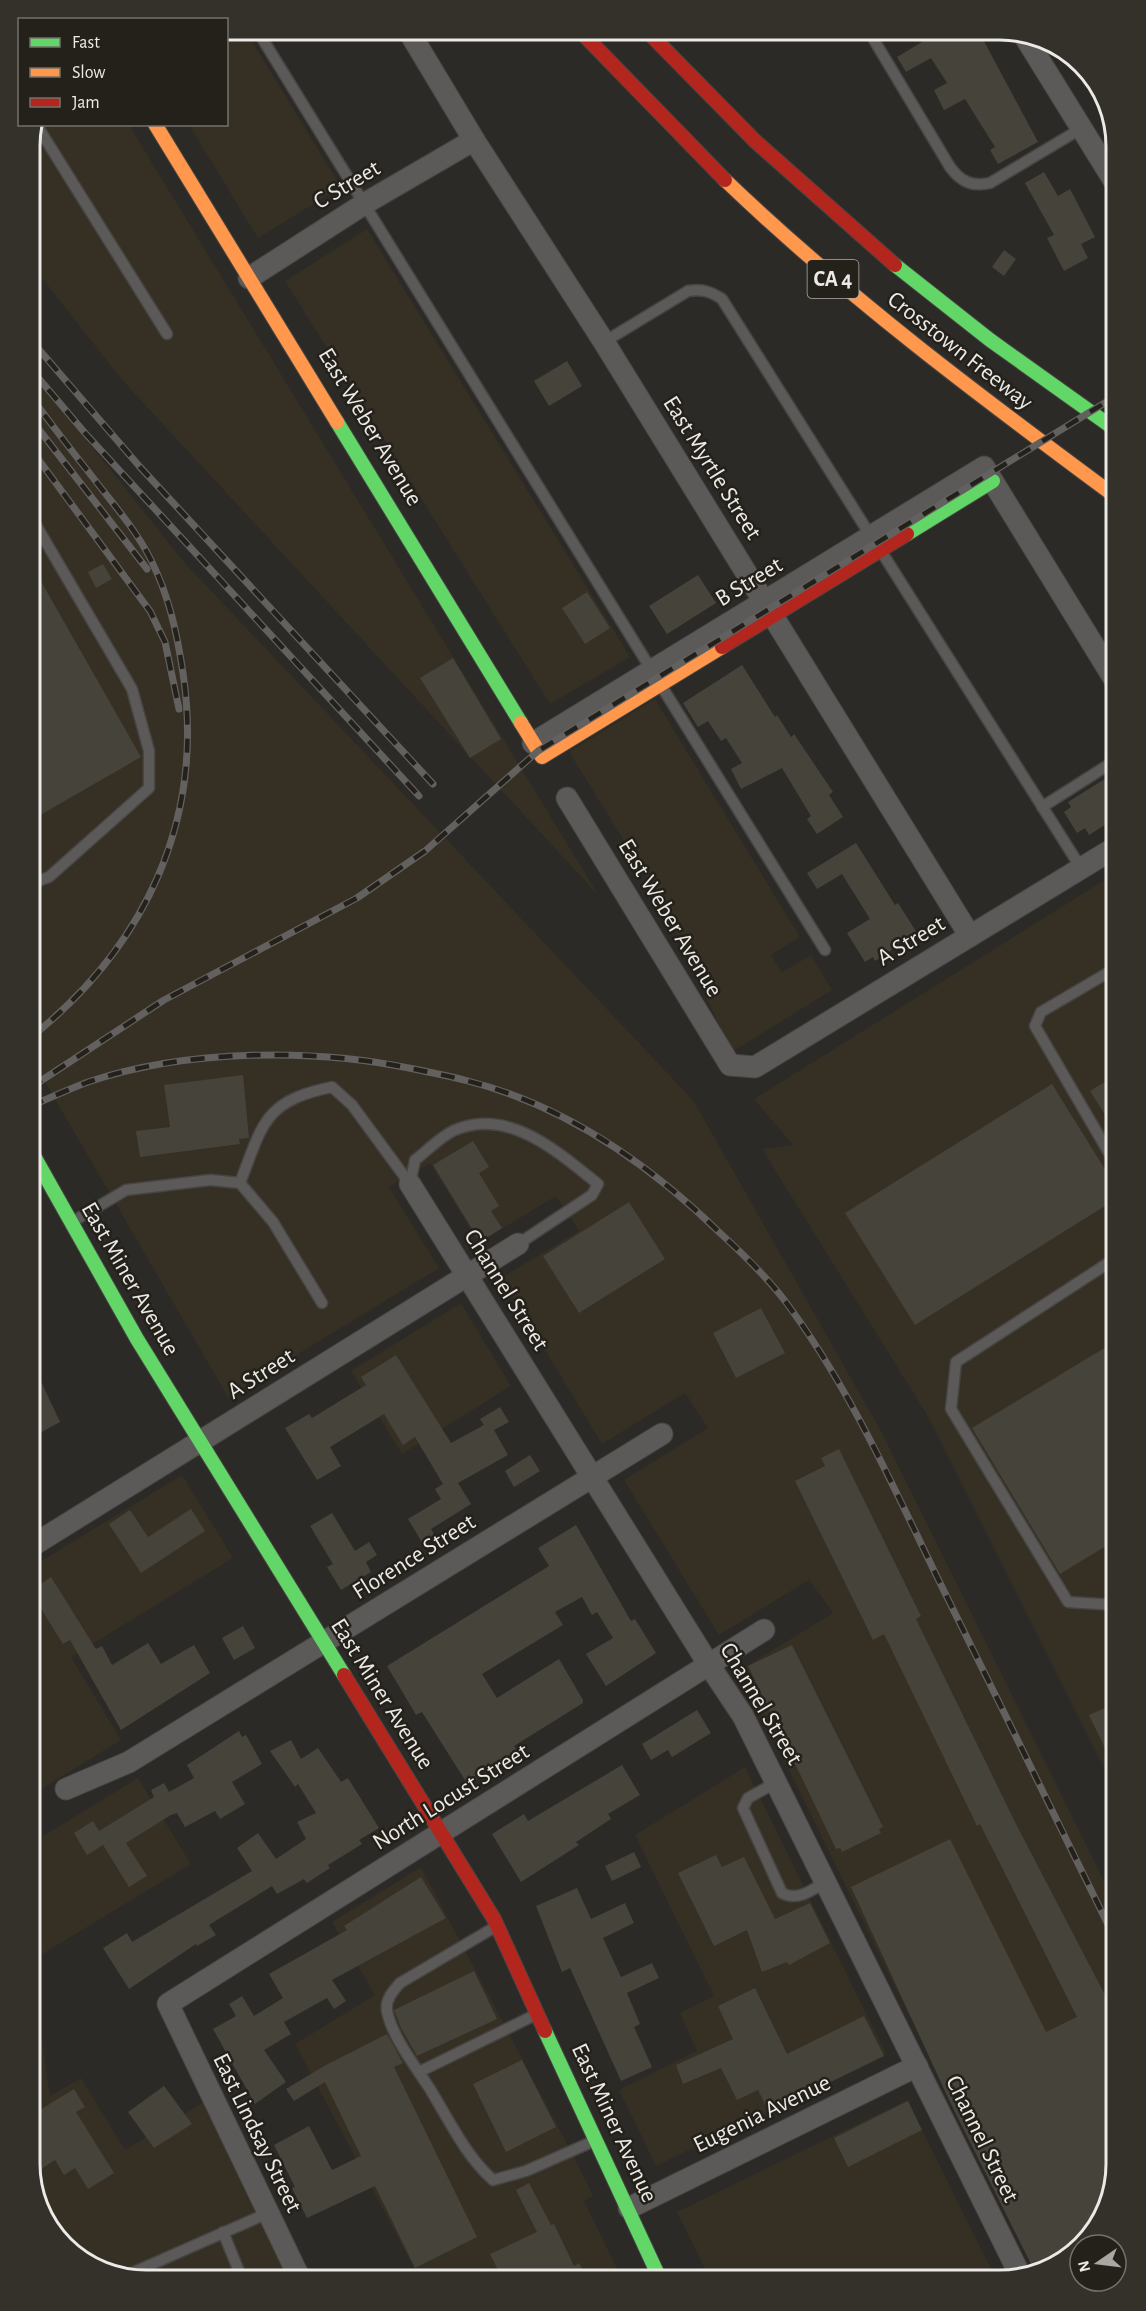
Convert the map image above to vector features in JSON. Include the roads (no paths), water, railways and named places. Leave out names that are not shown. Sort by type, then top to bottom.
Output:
[{"type":"main road","name":"Crosstown Freeway","points":[[589,41],[660,118],[783,236],[934,362],[1106,490]]},
{"type":"main road","name":"Crosstown Freeway","points":[[657,41],[740,128],[886,261],[1042,380],[1106,423]]},
{"type":"main road","name":"East Weber Avenue","points":[[156,126],[537,750]]},
{"type":"main road","name":"East Miner Avenue","points":[[40,1167],[136,1339],[322,1643],[443,1833],[497,1926],[656,2270]]},
{"type":"street","name":"East Myrtle Street","points":[[415,41],[474,140],[604,342],[970,936]]},
{"type":"street","points":[[1030,45],[1106,167]]},
{"type":"street","name":"C Street","points":[[249,278],[364,204],[474,140]]},
{"type":"street","name":"B Street","points":[[537,750],[988,474],[1106,666]]},
{"type":"street","name":"East Weber Avenue","points":[[567,798],[730,1065]]},
{"type":"street","name":"A Street","points":[[730,1065],[755,1066],[1106,853]]},
{"type":"street","name":"Channel Street","points":[[410,1184],[709,1665],[744,1716],[1016,2269]]},
{"type":"street","name":"A Street","points":[[40,1541],[518,1244]]},
{"type":"street","name":"Florence Street","points":[[66,1789],[129,1762],[662,1434]]},
{"type":"street","name":"North Locust Street","points":[[168,2008],[168,2004],[178,1996],[443,1833],[764,1629]]},
{"type":"street","name":"East Lindsay Street","points":[[168,2008],[296,2270]]},
{"type":"street","name":"Eugenia Avenue","points":[[629,2208],[918,2066]]},
{"type":"lane","points":[[263,41],[825,950]]},
{"type":"lane","points":[[875,41],[950,167],[957,177],[967,183],[978,186],[990,183],[1083,128]]},
{"type":"lane","points":[[41,132],[167,334]]},
{"type":"lane","points":[[604,342],[688,291],[706,291],[722,299],[1081,868]]},
{"type":"lane","points":[[41,533],[132,689],[149,751],[149,788],[49,877],[41,880]]},
{"type":"lane","points":[[1042,807],[1106,766]]},
{"type":"lane","points":[[1106,974],[1041,1012],[1035,1026],[1106,1148]]},
{"type":"lane","points":[[240,1183],[258,1136],[273,1110],[302,1093],[332,1087],[352,1105],[410,1184]]},
{"type":"lane","points":[[410,1184],[414,1160],[455,1130],[493,1123],[543,1141],[598,1184],[592,1195],[518,1244]]},
{"type":"lane","points":[[72,1222],[126,1190],[210,1180],[240,1183],[273,1222],[322,1303]]},
{"type":"lane","points":[[1106,1264],[956,1362],[951,1409],[1068,1602],[1106,1604]]},
{"type":"lane","points":[[778,1782],[748,1798],[743,1808],[750,1828],[782,1893],[798,1897],[827,1881]]},
{"type":"lane","points":[[497,1926],[400,1983],[391,1993],[387,2012],[419,2072],[465,2147],[483,2171],[493,2180],[526,2171],[597,2139]]},
{"type":"lane","points":[[419,2072],[538,2014]]},
{"type":"lane","points":[[138,2270],[268,2213]]},
{"type":"lane","points":[[223,2232],[239,2270]]},
{"type":"railway","points":[[41,352],[140,467],[433,784]]},
{"type":"railway","points":[[41,381],[85,433],[419,796]]},
{"type":"railway","points":[[41,1081],[164,1000],[357,898],[425,851],[538,751],[1106,402]]},
{"type":"railway","points":[[41,410],[123,516],[151,560],[163,587],[175,629],[183,673],[187,727],[185,779],[175,829],[158,876],[135,921],[106,963],[70,1002],[41,1028]]},
{"type":"railway","points":[[41,432],[147,569]]},
{"type":"railway","points":[[41,463],[150,611],[165,642],[179,709]]},
{"type":"railway","points":[[41,1102],[88,1082],[126,1071],[208,1058],[293,1055],[376,1062],[468,1081],[539,1105],[604,1140],[664,1183],[693,1207],[770,1283],[785,1301],[831,1369],[871,1441],[1106,1921]]}]
